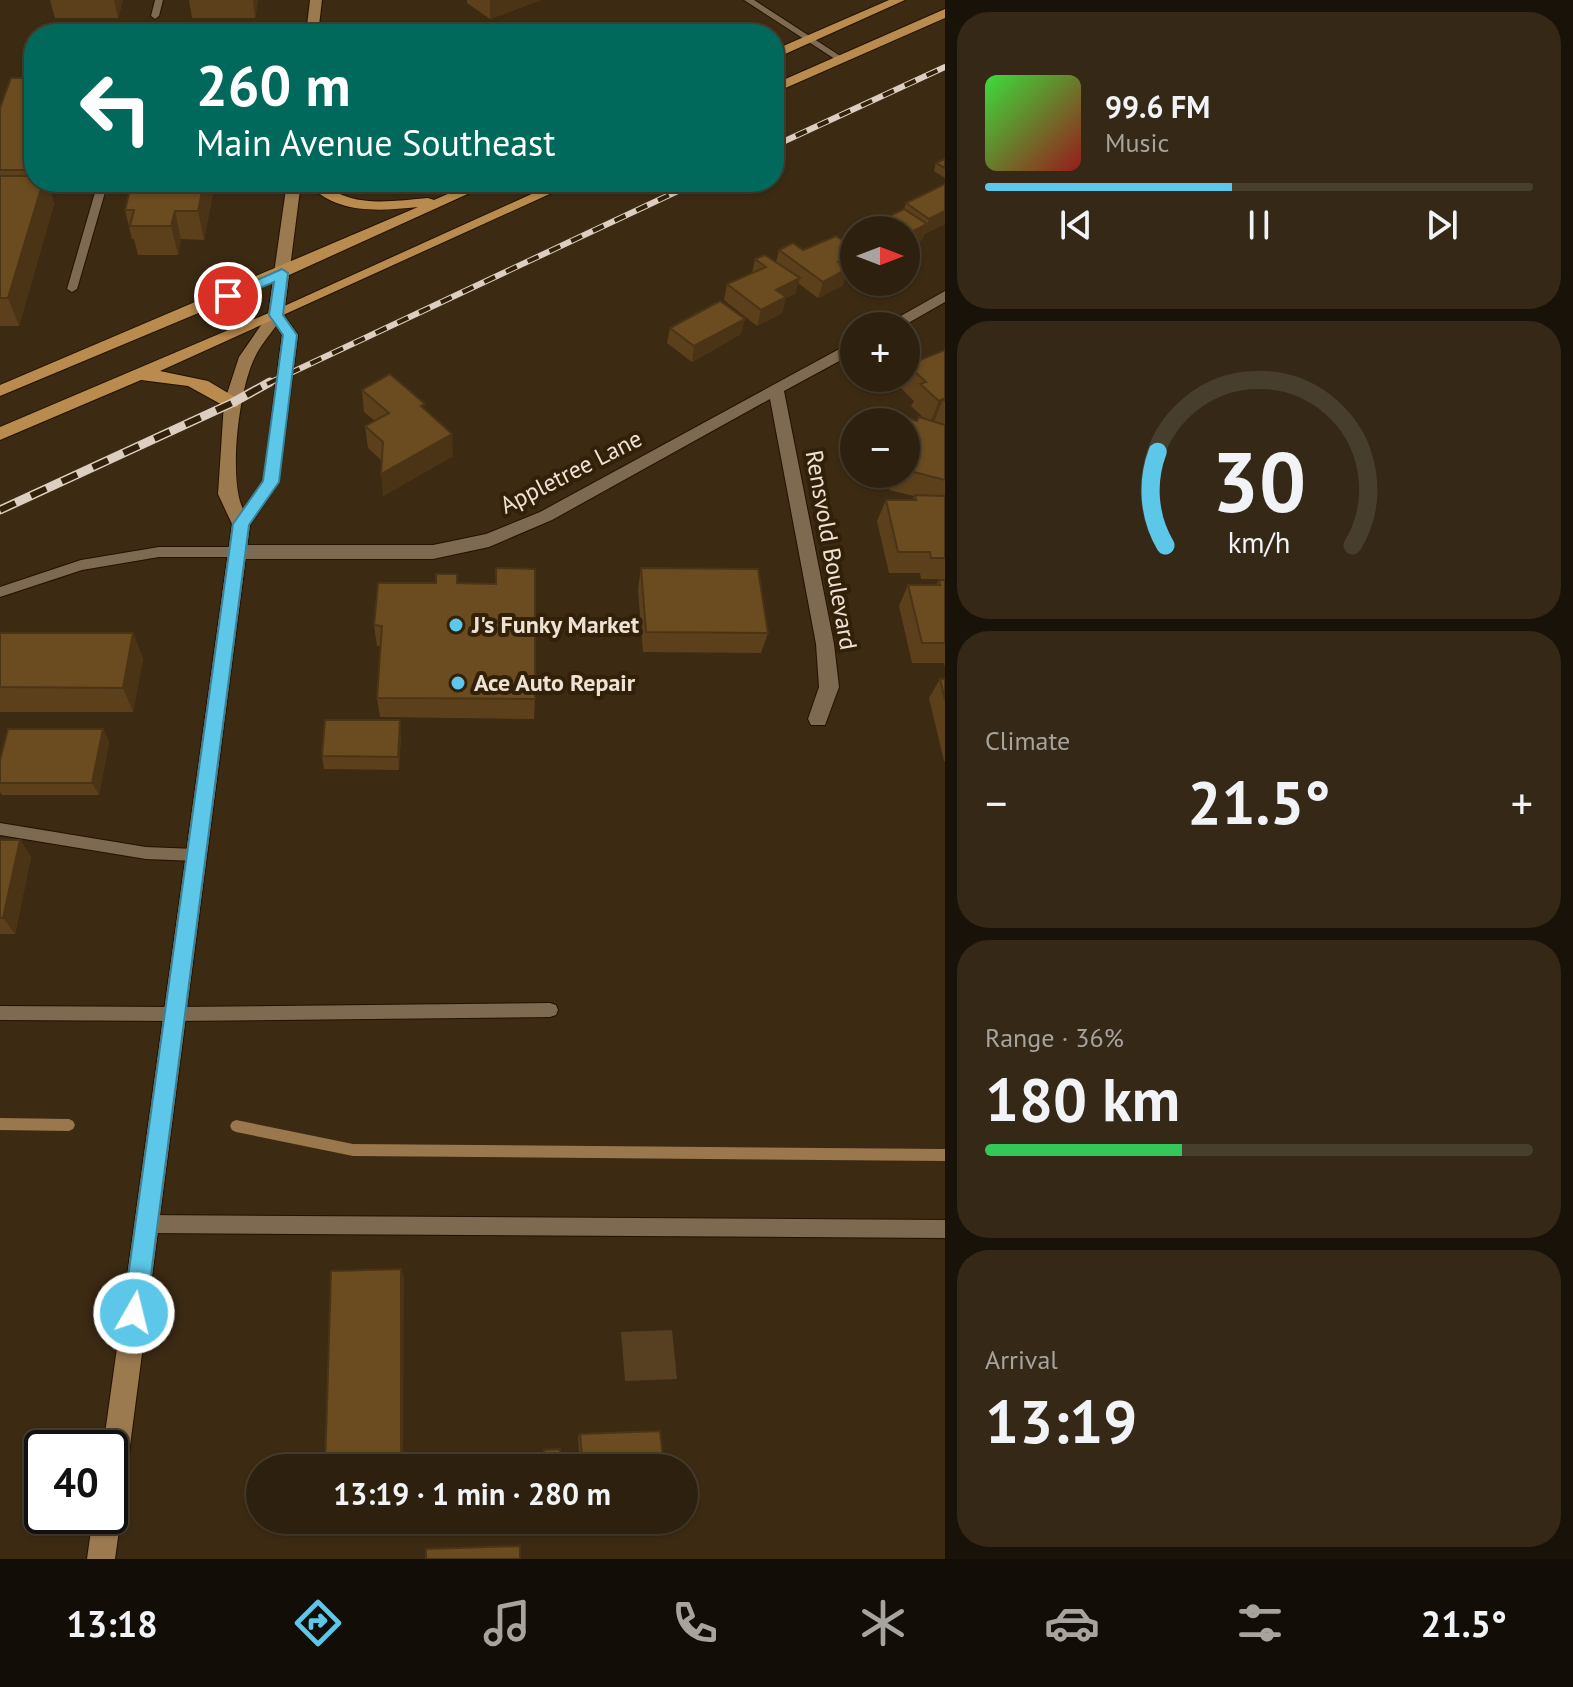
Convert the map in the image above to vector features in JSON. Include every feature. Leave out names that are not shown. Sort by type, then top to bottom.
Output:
[{"type":"main road","points":[[784,51],[899,0]]},
{"type":"main road","points":[[784,85],[945,13]]},
{"type":"main road","points":[[326,192],[336,200],[373,206],[444,201]]},
{"type":"main road","points":[[0,391],[282,273],[464,192]]},
{"type":"main road","points":[[0,434],[276,315],[547,192]]},
{"type":"main road","points":[[131,377],[171,375],[197,381],[232,403]]},
{"type":"street","points":[[313,24],[316,0]]},
{"type":"street","points":[[241,524],[227,494],[232,403],[247,357],[276,315],[293,192]]},
{"type":"street","points":[[916,312],[945,296]]},
{"type":"street","points":[[118,1430],[241,524],[271,482],[290,335],[276,315]]},
{"type":"street","name":"Appletree Lane","points":[[237,552],[433,552],[489,540],[546,516],[840,354]]},
{"type":"street","name":"Rensvold Boulevard","points":[[776,389],[825,644],[829,687],[818,719]]},
{"type":"street","points":[[101,1559],[104,1534]]},
{"type":"lane","points":[[155,16],[159,0]]},
{"type":"lane","points":[[748,0],[841,59]]},
{"type":"lane","points":[[72,289],[100,192]]},
{"type":"lane","points":[[0,592],[81,565],[159,552],[237,552]]},
{"type":"lane","points":[[0,829],[146,853],[196,855]]},
{"type":"lane","points":[[0,1013],[550,1010]]},
{"type":"lane","points":[[146,1224],[945,1229]]},
{"type":"shaded area","points":[[672,1330],[677,1379],[625,1381],[621,1332]]},
{"type":"building","points":[[11,78],[24,78],[24,170],[0,170],[0,108]]},
{"type":"building","points":[[945,159],[945,168],[936,163]]},
{"type":"building","points":[[0,176],[24,176],[24,192],[40,192],[8,298],[0,298]]},
{"type":"building","points":[[945,184],[945,211],[929,219],[906,203]]},
{"type":"building","points":[[130,192],[202,192],[198,211],[175,211],[171,226],[130,226],[134,210],[125,210]]},
{"type":"building","points":[[904,209],[915,216],[890,216]]},
{"type":"building","points":[[836,236],[840,239],[840,273],[823,282],[779,250],[793,243],[803,250]]},
{"type":"building","points":[[765,255],[800,278],[776,290],[786,297],[761,310],[727,284],[766,267],[755,259]]},
{"type":"building","points":[[720,301],[745,319],[694,346],[670,328]]},
{"type":"building","points":[[945,350],[945,401],[939,401],[920,384],[926,382],[920,376],[920,360]]},
{"type":"building","points":[[390,374],[425,404],[421,406],[452,434],[381,474],[383,442],[365,426],[389,413],[362,390]]},
{"type":"building","points":[[920,417],[945,425],[945,480],[920,474]]},
{"type":"building","points":[[915,495],[945,496],[945,558],[931,558],[930,552],[898,552],[886,500],[916,500]]},
{"type":"building","points":[[496,568],[535,569],[535,699],[377,698],[382,626],[374,625],[378,583],[436,583],[436,574],[457,574],[457,583],[496,584]]},
{"type":"building","points":[[641,568],[758,569],[768,633],[646,632]]},
{"type":"building","points":[[939,580],[945,580],[945,643],[922,643],[908,585],[940,585]]},
{"type":"building","points":[[0,633],[133,633],[123,688],[0,687]]},
{"type":"building","points":[[940,679],[945,679],[945,700]]},
{"type":"building","points":[[325,720],[400,720],[398,757],[322,756]]},
{"type":"building","points":[[8,729],[103,729],[92,783],[0,783],[0,760]]},
{"type":"building","points":[[0,840],[20,840],[3,918],[0,918]]},
{"type":"building","points":[[401,1269],[401,1454],[325,1454],[331,1271]]},
{"type":"building","points":[[660,1431],[662,1454],[582,1454],[580,1434]]},
{"type":"building","points":[[560,1449],[560,1454],[544,1454],[544,1450]]},
{"type":"building","points":[[520,1546],[520,1559],[426,1559],[426,1549]]},
{"type":"waterway","points":[[0,1124],[69,1125]]},
{"type":"waterway","points":[[236,1126],[353,1150],[945,1155]]},
{"type":"railway","points":[[784,141],[945,67]]},
{"type":"railway","points":[[267,384],[676,192]]},
{"type":"railway","points":[[0,510],[232,403],[270,382]]},
{"type":"place","name":"J's Funky Market","points":[[456,625]]},
{"type":"place","name":"Ace Auto Repair","points":[[458,683]]},
{"type":"route","points":[[134,1313],[241,524],[271,482],[287,372],[290,335],[276,315],[282,273],[228,296]]}]
